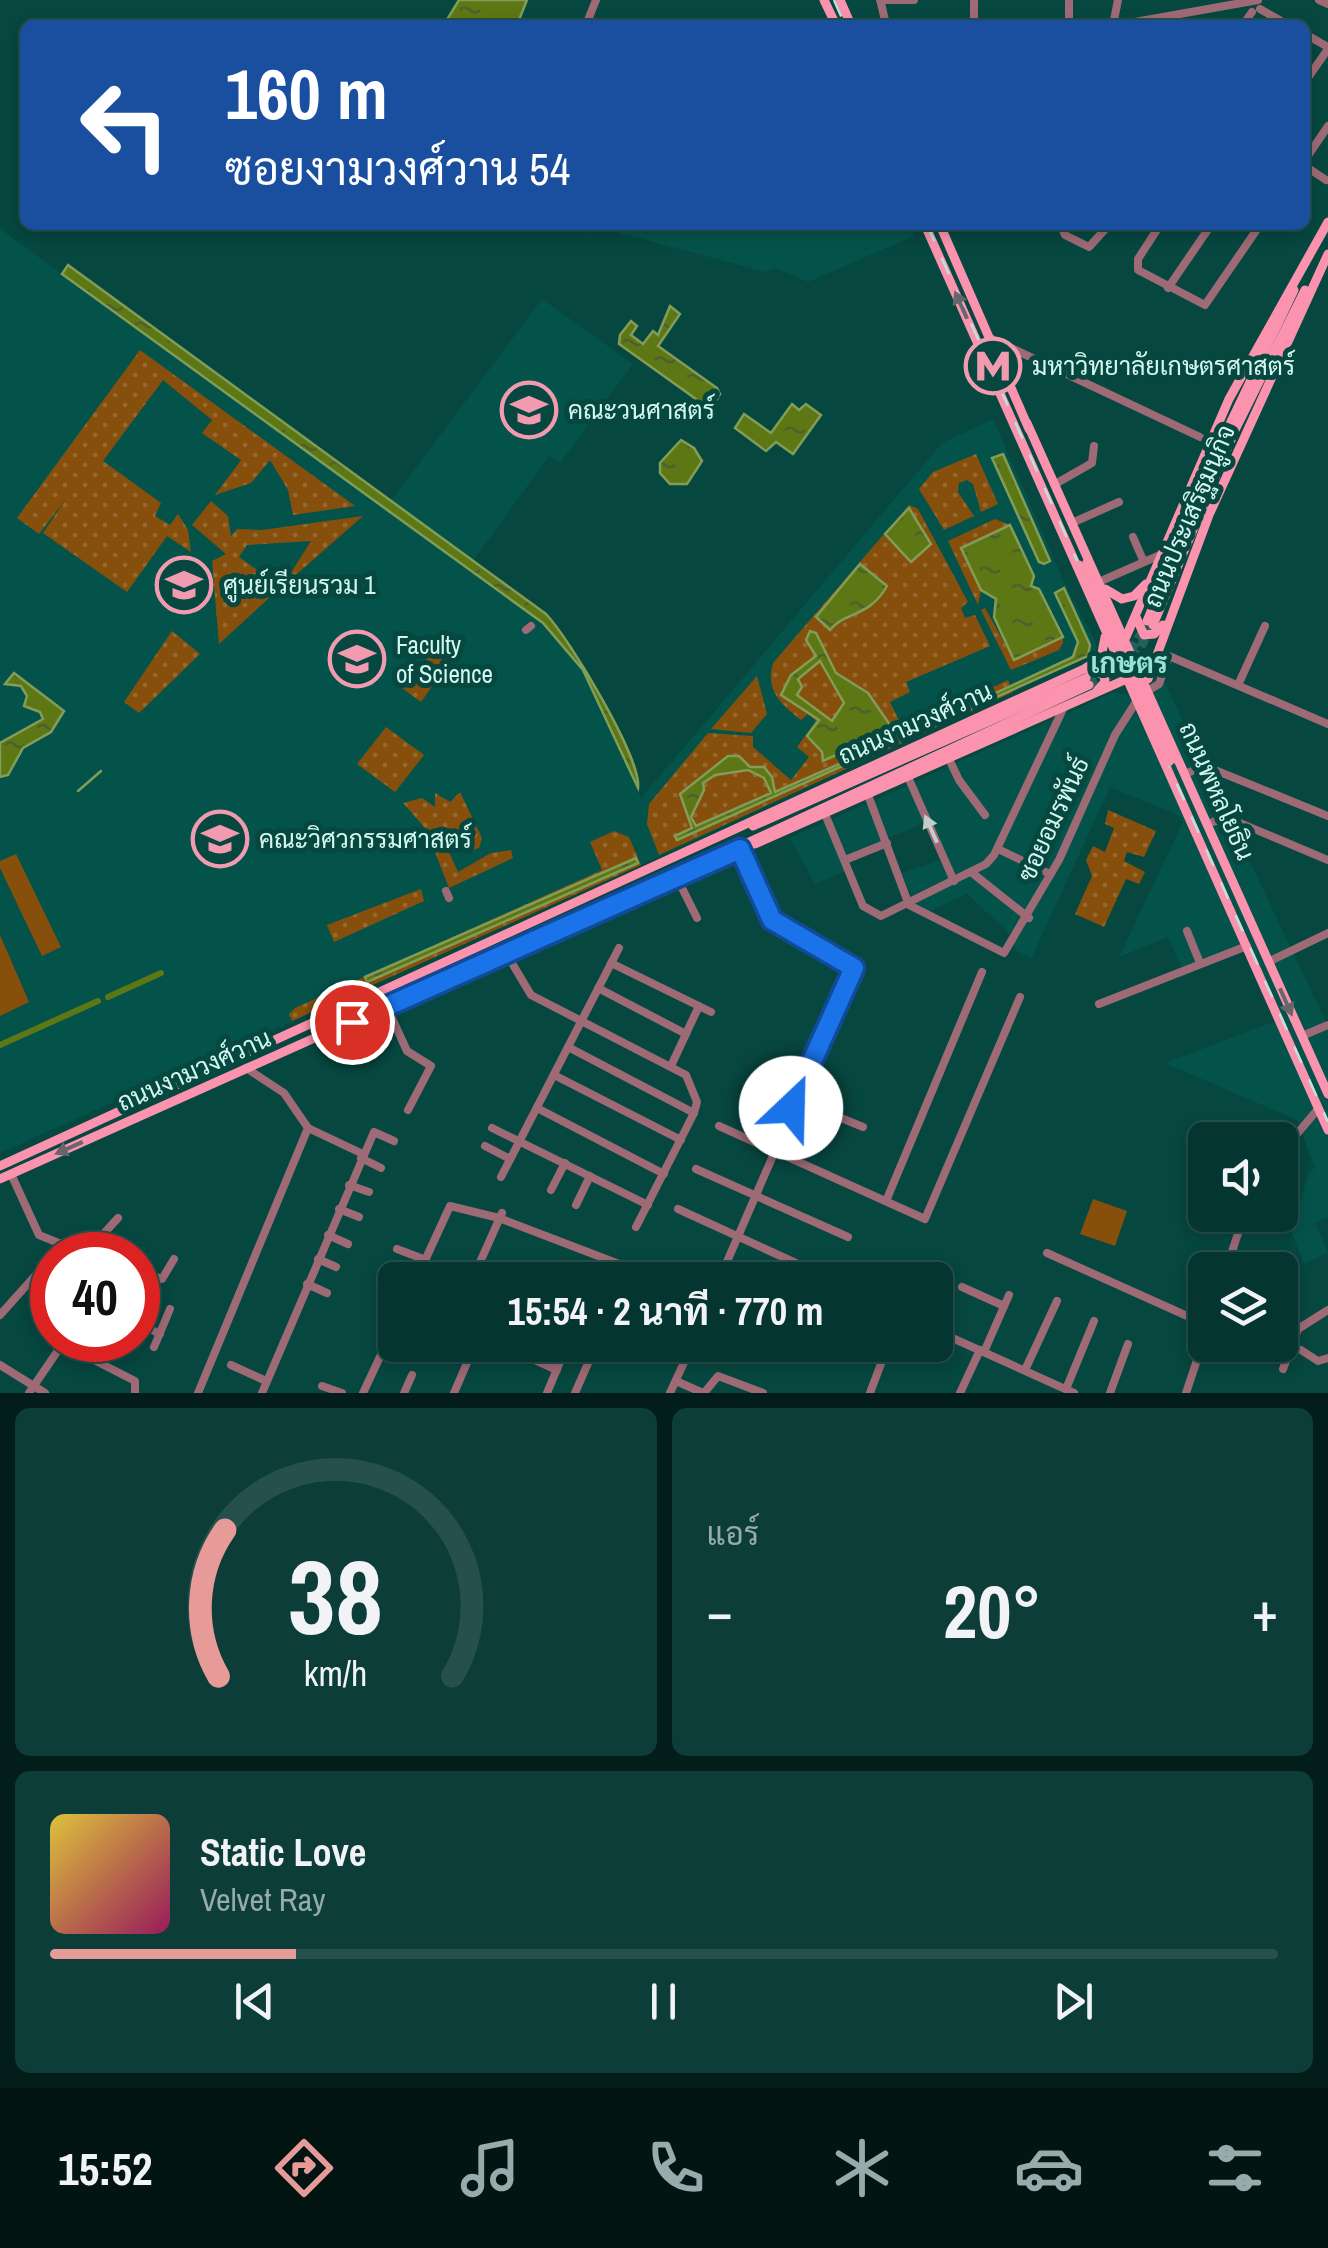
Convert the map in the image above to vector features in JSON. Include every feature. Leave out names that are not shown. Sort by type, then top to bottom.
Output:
[{"type":"main road","name":"ถนนประเสริฐมนูกิจ","points":[[1126,636],[1229,399],[1328,222]]},
{"type":"main road","name":"ถนนพหลโยธิน","points":[[927,230],[1086,596],[1107,641],[1130,674]]},
{"type":"main road","name":"ถนนพหลโยธิน","points":[[942,230],[1083,563],[1253,928]]},
{"type":"main road","name":"ถนนประเสริฐมนูกิจ","points":[[1149,689],[1160,638],[1328,254]]},
{"type":"main road","points":[[1306,260],[1194,504],[1150,623],[1278,340],[1322,265]]},
{"type":"main road","name":"ถนนพหลโยธิน","points":[[1027,424],[1126,636],[1136,702],[1328,1130]]},
{"type":"main road","name":"ถนนพหลโยธิน","points":[[1016,429],[1083,563]]},
{"type":"main road","points":[[1102,584],[1122,598],[1134,596],[1151,578]]},
{"type":"main road","points":[[1086,596],[1099,604],[1104,597],[1102,584]]},
{"type":"main road","points":[[1136,613],[1138,630],[1144,635],[1159,632],[1168,619]]},
{"type":"main road","points":[[1149,689],[1130,674],[1098,662],[1107,641],[1129,652],[1149,650],[1160,638]]},
{"type":"main road","points":[[1130,674],[1156,650]]},
{"type":"main road","name":"ถนนงามวงศ์วาน","points":[[0,1179],[1064,707],[1088,681],[1098,662]]},
{"type":"main road","name":"ถนนงามวงศ์วาน","points":[[0,1166],[727,835],[772,820],[1088,681],[1130,674]]},
{"type":"main road","name":"ถนนงามวงศ์วาน","points":[[736,850],[804,813],[1088,681]]},
{"type":"main road","name":"ถนนพหลโยธิน","points":[[1149,689],[1326,1094]]},
{"type":"main road","points":[[1145,722],[1161,715]]},
{"type":"main road","name":"ถนนพหลโยธิน","points":[[1172,761],[1241,934]]},
{"type":"main road","name":"ถนนพหลโยธิน","points":[[1312,1091],[1328,1118]]},
{"type":"street","points":[[880,2],[914,0]]},
{"type":"street","points":[[1318,0],[1328,4]]},
{"type":"street","points":[[1155,20],[1256,7],[1279,20]]},
{"type":"street","points":[[1310,75],[1328,48]]},
{"type":"street","points":[[1310,155],[1328,126]]},
{"type":"street","points":[[1063,230],[1065,235],[1089,247],[1104,230]]},
{"type":"street","points":[[1157,230],[1137,265],[1142,274],[1204,305],[1256,230]]},
{"type":"street","points":[[1168,288],[1208,230]]},
{"type":"street","points":[[990,338],[1200,436]]},
{"type":"street","points":[[1056,483],[1092,463],[1094,446]]},
{"type":"street","points":[[1074,522],[1119,502]]},
{"type":"street","points":[[1133,537],[1143,560]]},
{"type":"street","points":[[1102,584],[1143,560],[1160,556]]},
{"type":"street","points":[[1238,686],[1265,626]]},
{"type":"street","points":[[1149,689],[1159,684],[1169,656],[1328,724]]},
{"type":"street","name":"ซอยอมรพันธ์","points":[[909,904],[1004,954],[1028,918],[1115,735],[1136,702]]},
{"type":"street","points":[[825,814],[863,906],[871,914],[881,916],[909,904],[986,864],[998,849],[1064,707]]},
{"type":"street","points":[[949,758],[958,780],[985,815]]},
{"type":"street","points":[[1187,773],[1205,766],[1328,816]]},
{"type":"street","points":[[908,777],[954,881]]},
{"type":"street","points":[[868,795],[909,904]]},
{"type":"street","points":[[1209,823],[1228,818],[1328,860]]},
{"type":"street","points":[[845,860],[888,843]]},
{"type":"street","points":[[998,849],[1050,874]]},
{"type":"street","points":[[726,1262],[854,968],[772,920],[736,850]]},
{"type":"street","points":[[971,872],[1028,918]]},
{"type":"street","points":[[676,876],[697,918]]},
{"type":"street","points":[[1188,932],[1200,963]]},
{"type":"street","points":[[1268,962],[1328,934]]},
{"type":"street","points":[[1099,1004],[1247,946]]},
{"type":"street","points":[[500,1177],[619,948]]},
{"type":"street","points":[[506,952],[531,995],[686,1074],[697,1102],[694,1113],[636,1228]]},
{"type":"street","points":[[611,963],[711,1012]]},
{"type":"street","points":[[886,1200],[982,972]]},
{"type":"street","points":[[598,988],[686,1034]]},
{"type":"street","points":[[719,1126],[925,1219],[1020,997]]},
{"type":"street","points":[[670,1066],[699,1006]]},
{"type":"street","points":[[387,1007],[406,1051],[431,1066],[408,1110]]},
{"type":"street","points":[[1302,1036],[1328,1025]]},
{"type":"street","points":[[568,1047],[694,1113]]},
{"type":"street","points":[[246,1068],[284,1093],[308,1128],[381,1168]]},
{"type":"street","points":[[554,1075],[681,1140]]},
{"type":"street","points":[[796,1099],[863,1127]]},
{"type":"street","points":[[537,1108],[664,1174]]},
{"type":"street","points":[[1298,1133],[1318,1109]]},
{"type":"street","points":[[198,1393],[308,1128]]},
{"type":"street","points":[[492,1128],[648,1205]]},
{"type":"street","points":[[262,1393],[374,1132],[394,1141]]},
{"type":"street","points":[[485,1146],[510,1159]]},
{"type":"street","points":[[551,1190],[564,1164]]},
{"type":"street","points":[[696,1169],[848,1237]]},
{"type":"street","points":[[11,1174],[39,1232]]},
{"type":"street","points":[[576,1205],[590,1176]]},
{"type":"street","points":[[349,1184],[369,1192]]},
{"type":"street","points":[[397,1248],[426,1260],[450,1206],[501,1216],[612,1262]]},
{"type":"street","points":[[338,1209],[359,1218]]},
{"type":"street","points":[[678,1209],[794,1262]]},
{"type":"street","points":[[480,1262],[501,1216]]},
{"type":"street","points":[[106,1232],[118,1218]]},
{"type":"street","points":[[328,1235],[348,1244]]},
{"type":"street","points":[[1047,1253],[1188,1316]]},
{"type":"street","points":[[160,1277],[174,1259]]},
{"type":"street","points":[[318,1259],[336,1267]]},
{"type":"street","points":[[0,1315],[30,1282]]},
{"type":"street","points":[[307,1284],[326,1293]]},
{"type":"street","points":[[962,1287],[1004,1306]]},
{"type":"street","points":[[960,1393],[1009,1295]]},
{"type":"street","points":[[1025,1370],[1057,1300]]},
{"type":"street","points":[[160,1334],[170,1309]]},
{"type":"street","points":[[1283,1369],[1298,1329],[1328,1310]]},
{"type":"street","points":[[953,1338],[1070,1391],[1094,1320]]},
{"type":"street","points":[[1110,1393],[1128,1344]]},
{"type":"street","points":[[1301,1350],[1320,1361],[1328,1358]]},
{"type":"street","points":[[31,1390],[50,1362]]},
{"type":"street","points":[[99,1362],[134,1382],[136,1393]]},
{"type":"street","points":[[364,1393],[378,1362]]},
{"type":"street","points":[[454,1393],[467,1362]]},
{"type":"street","points":[[539,1362],[557,1370]]},
{"type":"street","points":[[547,1393],[560,1362]]},
{"type":"street","points":[[575,1393],[589,1362]]},
{"type":"street","points":[[670,1393],[686,1362]]},
{"type":"street","points":[[870,1393],[882,1362]]},
{"type":"street","points":[[1186,1393],[1196,1362]]},
{"type":"street","points":[[231,1365],[266,1382]]},
{"type":"street","points":[[0,1380],[3,1368],[31,1390],[45,1393]]},
{"type":"street","points":[[404,1393],[412,1375]]},
{"type":"street","points":[[676,1381],[704,1393],[718,1376],[763,1393]]},
{"type":"street","points":[[322,1386],[342,1393]]},
{"type":"shaded area","name":"มหาวิทยาลัยเกษตรศาสตร์","points":[[0,229],[385,509],[542,299],[633,364],[560,463],[549,456],[468,568],[543,623],[583,670],[641,798],[942,443],[993,419],[1064,582],[1096,643],[1096,653],[658,857],[0,1153]]},
{"type":"shaded area","points":[[587,230],[911,230],[914,236],[808,282],[776,268],[765,272],[613,231],[587,233]]},
{"type":"shaded area","points":[[140,350],[355,506],[293,515],[288,490],[270,460],[251,483],[215,495],[241,460],[202,433],[212,420],[163,380],[103,461],[161,503],[155,516],[170,525],[178,514],[188,530],[191,552],[167,536],[127,592],[43,533],[66,499],[39,534],[17,518]]},
{"type":"shaded area","points":[[976,454],[998,504],[981,512],[973,484],[967,480],[959,483],[958,492],[974,516],[944,530],[919,489],[933,472]]},
{"type":"shaded area","points":[[211,501],[228,516],[231,536],[237,529],[262,530],[363,516],[282,587],[311,541],[247,545],[239,557],[281,587],[219,644],[212,561],[226,554],[192,525]]},
{"type":"shaded area","points":[[909,505],[918,509],[968,602],[961,608],[965,618],[975,615],[990,646],[906,682],[910,692],[890,702],[903,729],[1008,680],[1013,692],[659,855],[647,824],[649,804],[708,733],[753,736],[753,747],[791,780],[809,757],[797,747],[816,721],[808,714],[801,720],[776,696],[771,681],[773,663]]},
{"type":"shaded area","points":[[995,519],[1010,525],[961,548],[981,590],[978,605],[948,541]]},
{"type":"shaded area","points":[[985,608],[1014,660],[1063,637],[1063,643],[1059,650],[1011,670],[981,610]]},
{"type":"shaded area","points":[[172,631],[200,654],[139,713],[124,702]]},
{"type":"shaded area","points":[[439,643],[454,655],[421,702],[402,688]]},
{"type":"shaded area","points":[[757,676],[767,714],[751,733],[711,729]]},
{"type":"shaded area","points":[[1162,677],[1328,1026],[1328,1217],[1315,1223],[1328,1252],[1304,1264],[1291,1232],[1298,1232],[1298,1208],[1309,1172],[1315,1168],[1297,1120],[1165,1063],[1276,1021],[1246,952],[1240,947],[1181,967],[1168,937],[1119,957],[1183,822],[1180,816],[1110,787],[1031,959],[1016,950],[1007,931],[967,894],[927,912],[916,906],[902,873],[941,860],[925,822],[842,859],[846,871],[815,884],[790,838],[1114,692],[1126,695]]},
{"type":"shaded area","points":[[386,727],[424,755],[395,792],[357,764]]},
{"type":"shaded area","points":[[460,792],[482,838],[479,848],[468,851],[458,847],[449,852],[458,872],[491,853],[511,850],[513,858],[449,888],[426,829],[403,803],[422,798],[435,807],[435,793],[450,802]]},
{"type":"shaded area","points":[[1108,810],[1156,831],[1144,857],[1127,852],[1124,861],[1145,872],[1139,884],[1126,879],[1104,927],[1075,914],[1092,876],[1086,860],[1093,846],[1105,852],[1114,828],[1105,824]]},
{"type":"shaded area","points":[[614,831],[629,837],[641,865],[292,1021],[289,1014],[295,1008],[602,870],[590,842]]},
{"type":"shaded area","points":[[16,854],[61,947],[42,956],[0,868],[0,861]]},
{"type":"shaded area","points":[[421,889],[424,901],[334,942],[327,925]]},
{"type":"shaded area","points":[[0,935],[29,1002],[0,1016]]},
{"type":"shaded area","points":[[1093,1199],[1127,1211],[1115,1246],[1080,1234]]},
{"type":"water","points":[[459,0],[527,0],[519,20],[448,18]]},
{"type":"water","points":[[68,265],[546,614],[586,672],[617,727],[629,752],[638,788],[583,670],[543,623],[62,274]]},
{"type":"water","points":[[670,306],[680,314],[658,346],[717,388],[720,394],[715,403],[708,399],[703,404],[619,344],[620,335],[631,321],[637,326],[631,335],[643,344],[653,331],[658,335]]},
{"type":"water","points":[[792,404],[799,410],[806,404],[821,415],[793,454],[776,442],[766,451],[735,428],[744,414],[771,433]]},
{"type":"water","points":[[681,440],[694,448],[702,461],[687,484],[670,484],[660,473],[660,463]]},
{"type":"water","points":[[1003,454],[1050,561],[1044,564],[1039,562],[992,458]]},
{"type":"water","points":[[909,508],[931,544],[911,562],[885,534]]},
{"type":"water","points":[[1010,525],[1034,576],[1031,586],[1039,589],[1063,637],[1014,660],[994,617],[996,599],[981,590],[961,548]]},
{"type":"water","points":[[860,564],[887,586],[873,604],[830,630],[816,617]]},
{"type":"water","points":[[1064,588],[1090,645],[1088,656],[677,840],[675,836],[692,828],[680,794],[728,756],[739,756],[750,767],[764,767],[772,777],[775,792],[885,744],[881,735],[823,761],[822,752],[807,736],[819,720],[781,695],[791,675],[816,656],[806,640],[810,631],[816,633],[836,673],[868,693],[899,738],[1073,657],[1078,642],[1055,593]],"holes":[[[820,661],[844,703],[832,721],[797,695],[802,687],[798,679]],[[748,770],[764,778],[771,793],[696,826],[691,817],[704,790],[703,783],[715,775]]]},
{"type":"water","points":[[14,673],[64,711],[51,732],[23,748],[8,775],[0,777],[0,743],[43,719],[40,712],[24,706],[27,696],[21,686],[5,684]]},
{"type":"water","points":[[636,858],[638,863],[367,982],[365,977]]},
{"type":"waterway","points":[[78,791],[101,771]]},
{"type":"waterway","points":[[108,997],[161,973]]},
{"type":"waterway","points":[[0,1045],[98,1001]]},
{"type":"tunnel","points":[[1089,685],[1129,667],[1153,625]]},
{"type":"tunnel","points":[[1086,678],[1125,660],[1145,627]]},
{"type":"railway","points":[[834,0],[843,20]]},
{"type":"railway","points":[[929,230],[1328,1122]]},
{"type":"place","name":"มหาวิทยาลัยเกษตรศาสตร์","points":[[993,366]]},
{"type":"place","name":"คณะวนศาสตร์","points":[[529,410]]},
{"type":"place","name":"ศูนย์เรียนรวม 1","points":[[184,585]]},
{"type":"place","name":"Faculty of Science","points":[[357,659]]},
{"type":"place","name":"คณะวิศวกรรมศาสตร์","points":[[220,839]]},
{"type":"district","name":"เกษตร","points":[[1129,663]]},
{"type":"route","points":[[352,1022],[740,849],[772,920],[854,968],[791,1108]]}]
